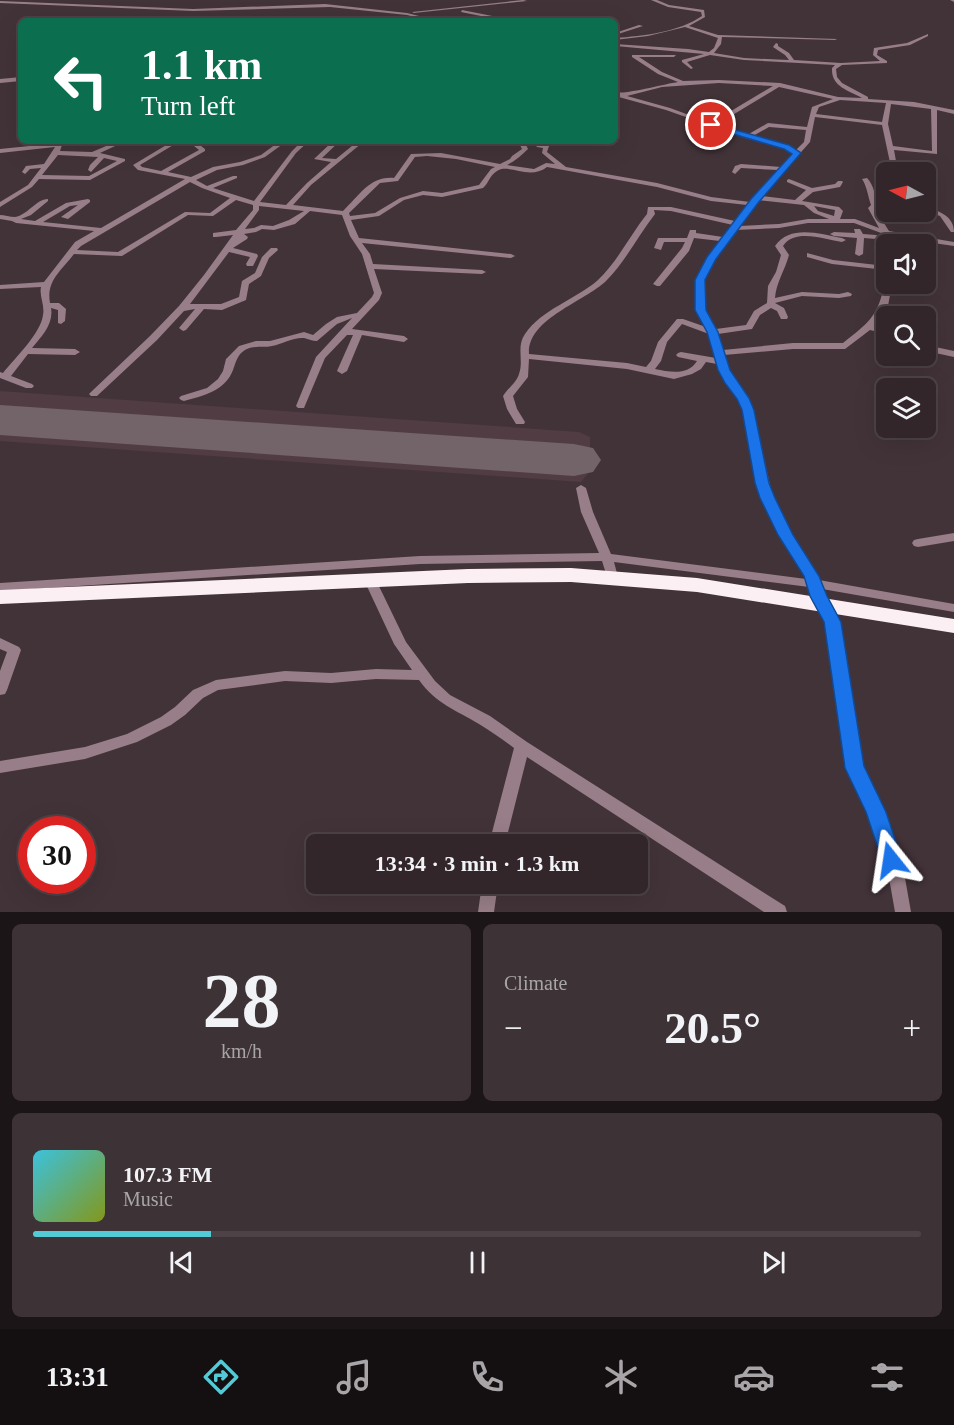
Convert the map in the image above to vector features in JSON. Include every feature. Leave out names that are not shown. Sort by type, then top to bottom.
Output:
[{"type":"highway","points":[[0,597],[370,580],[537,575],[612,577],[697,585],[954,626]]},
{"type":"street","points":[[292,0],[423,18]]},
{"type":"street","points":[[356,10],[353,6],[357,0]]},
{"type":"street","points":[[618,39],[656,34],[702,19],[703,11],[673,7],[654,0]]},
{"type":"street","points":[[399,13],[525,1]]},
{"type":"street","points":[[0,2],[208,11],[248,7],[329,6]]},
{"type":"street","points":[[456,9],[499,18]]},
{"type":"street","points":[[363,10],[368,16]]},
{"type":"street","points":[[683,26],[720,36],[835,39]]},
{"type":"street","points":[[618,33],[641,27]]},
{"type":"street","points":[[618,45],[688,50],[793,62],[841,64],[885,62],[876,56],[876,49],[906,45],[926,35]]},
{"type":"street","points":[[691,68],[684,64],[684,61],[711,54],[717,50],[720,36]]},
{"type":"street","points":[[776,44],[775,46],[786,52],[793,62]]},
{"type":"street","points":[[680,56],[634,56],[660,73],[681,81]]},
{"type":"street","points":[[841,64],[833,69],[836,79],[872,101]]},
{"type":"street","points":[[0,81],[18,79]]},
{"type":"street","points":[[618,95],[681,81],[716,79],[780,85],[841,103]]},
{"type":"street","points":[[711,125],[780,85]]},
{"type":"street","points":[[618,95],[668,109],[747,137],[778,144],[797,153]]},
{"type":"street","points":[[903,912],[883,829],[862,779],[854,768],[834,633],[815,584],[785,535],[767,498],[748,410],[743,398],[731,383],[713,332],[701,310],[700,280],[711,259],[754,201],[807,142],[816,106],[872,101],[954,112]]},
{"type":"street","points":[[889,102],[885,124],[892,162]]},
{"type":"street","points":[[841,103],[843,118]]},
{"type":"street","points":[[890,148],[935,153],[934,108]]},
{"type":"street","points":[[812,115],[885,124]]},
{"type":"street","points":[[747,137],[768,125],[810,129]]},
{"type":"street","points":[[0,151],[28,144]]},
{"type":"street","points":[[0,205],[30,186],[56,153],[60,146],[56,144]]},
{"type":"street","points":[[93,154],[116,144]]},
{"type":"street","points":[[173,144],[136,165],[140,169],[191,180],[235,198],[256,203],[346,215],[377,215],[402,199],[423,193],[442,195],[481,187],[488,174],[513,160],[525,149],[522,144]]},
{"type":"street","points":[[162,173],[202,150],[195,144]]},
{"type":"street","points":[[266,155],[280,144]]},
{"type":"street","points":[[30,386],[3,375],[27,351],[44,327],[48,313],[44,293],[46,284],[78,244],[162,194],[215,168],[241,164],[273,153],[287,144]]},
{"type":"street","points":[[94,394],[142,349],[178,310],[227,249],[256,210],[256,203],[303,144]]},
{"type":"street","points":[[334,144],[316,159],[336,160]]},
{"type":"street","points":[[289,206],[309,184],[357,144]]},
{"type":"street","points":[[537,144],[547,147],[544,152],[559,167]]},
{"type":"street","points":[[72,152],[90,146]]},
{"type":"street","points":[[37,177],[90,178],[123,160],[93,154],[56,153]]},
{"type":"street","points":[[346,215],[380,180],[396,180],[412,155],[467,159],[529,171],[541,170],[546,165],[657,185],[665,189],[711,199],[806,203],[837,208],[839,221]]},
{"type":"street","points":[[91,170],[92,166],[103,156]]},
{"type":"street","points":[[26,168],[44,166]]},
{"type":"street","points":[[735,172],[737,167],[741,166],[784,170]]},
{"type":"street","points":[[207,188],[235,177]]},
{"type":"street","points":[[865,179],[869,184],[875,206],[871,208],[876,216]]},
{"type":"street","points":[[789,181],[811,190]]},
{"type":"street","points":[[796,202],[811,190],[838,186],[840,182]]},
{"type":"street","points":[[71,252],[119,254],[187,213],[210,215],[235,198]]},
{"type":"street","points":[[36,223],[68,204],[91,199],[66,217]]},
{"type":"street","points":[[15,219],[29,214],[46,200]]},
{"type":"street","points":[[806,203],[816,212],[816,217],[852,225],[861,236],[859,254]]},
{"type":"street","points":[[520,422],[512,409],[508,396],[513,386],[524,375],[523,347],[527,336],[548,316],[568,305],[603,279],[621,259],[634,236],[651,214],[651,207],[736,226],[855,221],[876,217]]},
{"type":"street","points":[[216,235],[256,230],[261,227],[274,228],[292,222],[307,212]]},
{"type":"street","points":[[936,213],[942,215],[954,230]]},
{"type":"street","points":[[301,406],[321,357],[374,301],[378,293],[366,254],[346,215]]},
{"type":"street","points":[[0,217],[16,221],[103,230]]},
{"type":"street","points":[[855,221],[888,233],[954,244]]},
{"type":"street","points":[[880,222],[888,233]]},
{"type":"street","points":[[861,236],[876,228]]},
{"type":"street","points":[[801,245],[810,236],[842,234],[876,237]]},
{"type":"street","points":[[658,248],[661,240],[691,236],[726,240]]},
{"type":"street","points":[[657,284],[691,236]]},
{"type":"street","points":[[784,317],[781,310],[772,302],[772,286],[780,272],[785,255],[779,246],[781,241],[789,236],[815,236],[842,240]]},
{"type":"street","points":[[357,240],[511,256]]},
{"type":"street","points":[[227,249],[264,254]]},
{"type":"street","points":[[250,264],[264,254]]},
{"type":"street","points":[[178,310],[186,306],[222,307],[243,298],[245,283],[258,274],[263,267],[264,254]]},
{"type":"street","points":[[810,255],[832,262],[876,268]]},
{"type":"street","points":[[369,266],[482,272]]},
{"type":"street","points":[[0,287],[46,284]]},
{"type":"street","points":[[647,371],[655,365],[660,357],[661,346],[681,321],[713,332],[749,327],[757,313],[772,302],[802,294],[839,296],[848,294]]},
{"type":"street","points":[[681,355],[703,359],[793,346],[845,346],[861,332],[871,328],[883,309],[886,294]]},
{"type":"street","points":[[47,306],[56,305],[62,309],[61,321]]},
{"type":"street","points":[[183,328],[201,307]]},
{"type":"street","points":[[184,398],[210,390],[222,381],[231,359],[242,348],[256,344],[270,344],[304,335],[314,339],[327,325],[345,316],[359,316]]},
{"type":"street","points":[[871,328],[876,329]]},
{"type":"street","points":[[343,332],[359,332],[404,339]]},
{"type":"street","points":[[342,371],[359,332]]},
{"type":"street","points":[[936,350],[954,354]]},
{"type":"street","points":[[27,351],[75,352]]},
{"type":"street","points":[[524,356],[627,366],[674,376],[683,375],[698,367],[703,359]]},
{"type":"street","points":[[581,488],[587,512],[607,557],[612,577]]},
{"type":"street","points":[[918,543],[954,537]]},
{"type":"street","points":[[0,587],[420,560],[607,557],[815,584],[954,608]]},
{"type":"street","points":[[370,580],[401,644],[419,667],[422,675],[445,699],[485,720],[778,912]]},
{"type":"street","points":[[0,643],[14,650],[0,690]]},
{"type":"street","points":[[0,767],[85,753],[132,738],[166,721],[198,694],[216,685],[285,676],[340,678],[376,674],[422,675]]},
{"type":"street","points":[[499,834],[522,746]]},
{"type":"street","points":[[486,912],[489,894]]},
{"type":"shaded area","points":[[0,391],[579,432],[590,437],[590,471],[581,482],[0,441]]},
{"type":"runway","points":[[0,420],[574,460]]},
{"type":"route","points":[[711,125],[746,137],[778,144],[797,153],[754,201],[711,259],[700,280],[701,310],[713,332],[724,370],[743,398],[748,410],[767,498],[785,535],[811,576],[818,596],[832,622],[853,748],[854,768],[862,779],[883,829],[891,860]]}]
